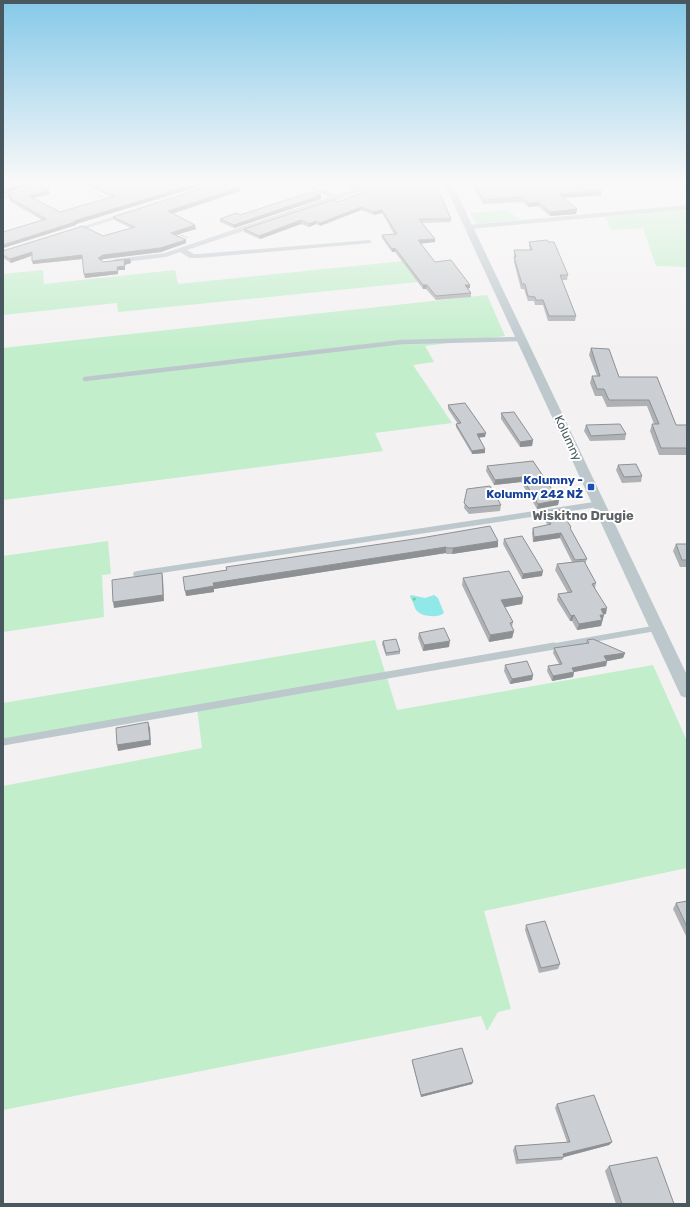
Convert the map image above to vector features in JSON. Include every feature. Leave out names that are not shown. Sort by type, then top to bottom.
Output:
[{"type":"street","points":[[111,262],[153,258],[214,239]]},
{"type":"street","name":"Kolumny","points":[[475,239],[687,692]]},
{"type":"street","points":[[182,250],[193,256],[199,256],[369,242]]},
{"type":"lane","points":[[85,379],[402,342],[522,339]]},
{"type":"lane","points":[[136,574],[599,504]]},
{"type":"lane","points":[[3,742],[657,628]]},
{"type":"path","points":[[412,600],[417,597]]},
{"type":"green space","points":[[647,239],[687,239],[687,267],[656,266]]},
{"type":"green space","points":[[403,261],[418,282],[118,312],[117,303],[3,315],[3,274],[43,270],[44,284],[175,270],[178,284]]},
{"type":"green space","points":[[487,295],[505,336],[425,346],[434,362],[413,365],[452,423],[375,433],[383,451],[3,500],[3,348]]},
{"type":"green space","points":[[108,541],[111,574],[102,575],[104,617],[3,632],[3,556]]},
{"type":"green space","points":[[375,640],[397,710],[653,665],[687,741],[687,868],[484,911],[511,1009],[498,1012],[487,1031],[481,1016],[3,1110],[3,786],[202,748],[197,708],[3,742],[3,703]]},
{"type":"water","points":[[411,595],[425,598],[434,595],[438,598],[444,613],[438,616],[423,615],[415,608],[410,597]]},
{"type":"building","points":[[3,239],[21,239],[3,245]]},
{"type":"building","points":[[40,239],[186,240],[160,248],[103,255],[98,258],[103,262],[130,259],[124,261],[125,266],[117,267],[118,271],[84,274],[82,255],[32,261],[32,252],[10,259],[3,255],[3,251]]},
{"type":"building","points":[[385,239],[429,239],[418,240],[435,262],[451,260],[470,285],[465,285],[471,293],[436,296],[427,285],[423,285],[395,248],[392,249]]},
{"type":"building","points":[[547,240],[548,242],[554,242],[568,275],[560,275],[576,316],[549,316],[543,300],[536,300],[535,297],[528,296],[525,284],[522,284],[514,257],[516,257],[514,250],[532,250],[529,242]]},
{"type":"building","points":[[591,348],[609,349],[619,377],[657,377],[676,425],[687,425],[687,448],[661,448],[652,424],[659,424],[649,400],[609,400],[604,389],[597,389],[592,376],[600,376]]},
{"type":"building","points":[[465,403],[486,433],[477,434],[485,449],[472,451],[456,424],[461,423],[448,405]]},
{"type":"building","points":[[514,412],[533,440],[520,442],[501,413]]},
{"type":"building","points":[[620,424],[626,434],[591,436],[586,425]]},
{"type":"building","points":[[533,461],[559,500],[538,504],[522,477],[495,480],[487,466]]},
{"type":"building","points":[[636,464],[642,476],[624,477],[618,465]]},
{"type":"building","points":[[490,486],[501,505],[469,508],[464,503],[467,489]]},
{"type":"building","points":[[560,510],[571,527],[570,528],[587,559],[575,560],[561,533],[534,537],[533,528],[551,524],[543,512]]},
{"type":"building","points":[[490,526],[498,541],[453,548],[446,547],[213,583],[214,586],[185,591],[183,577],[227,570],[226,567],[421,538]]},
{"type":"building","points":[[522,536],[543,571],[523,574],[504,539]]},
{"type":"building","points":[[676,544],[687,544],[687,560],[682,560]]},
{"type":"building","points":[[584,561],[596,583],[592,584],[607,608],[601,609],[604,615],[600,615],[602,620],[579,624],[574,615],[571,616],[558,594],[572,592],[557,564]]},
{"type":"building","points":[[509,571],[523,597],[501,600],[513,622],[510,623],[514,631],[490,635],[463,578]]},
{"type":"building","points":[[162,573],[163,595],[113,602],[112,580]]},
{"type":"building","points":[[444,628],[450,641],[424,645],[419,633]]},
{"type":"building","points":[[396,639],[400,651],[386,653],[383,641]]},
{"type":"building","points":[[593,639],[625,653],[604,656],[607,661],[572,668],[574,672],[553,676],[548,666],[562,664],[554,648],[589,643],[587,640]]},
{"type":"building","points":[[527,661],[533,675],[512,679],[505,665]]},
{"type":"building","points":[[148,722],[150,740],[117,745],[116,728]]},
{"type":"building","points":[[687,901],[687,927],[676,903]]},
{"type":"building","points":[[545,921],[560,964],[541,968],[526,925]]},
{"type":"building","points":[[462,1048],[473,1082],[421,1095],[412,1060]]},
{"type":"building","points":[[594,1095],[612,1142],[563,1154],[564,1157],[518,1160],[515,1146],[570,1142],[557,1104]]},
{"type":"building","points":[[657,1157],[674,1204],[622,1204],[609,1166]]},
{"type":"place","name":"Kolumny - Kolumny 242 NŻ","points":[[591,487]]},
{"type":"district","name":"Wiskitno Drugie","points":[[583,515]]}]
